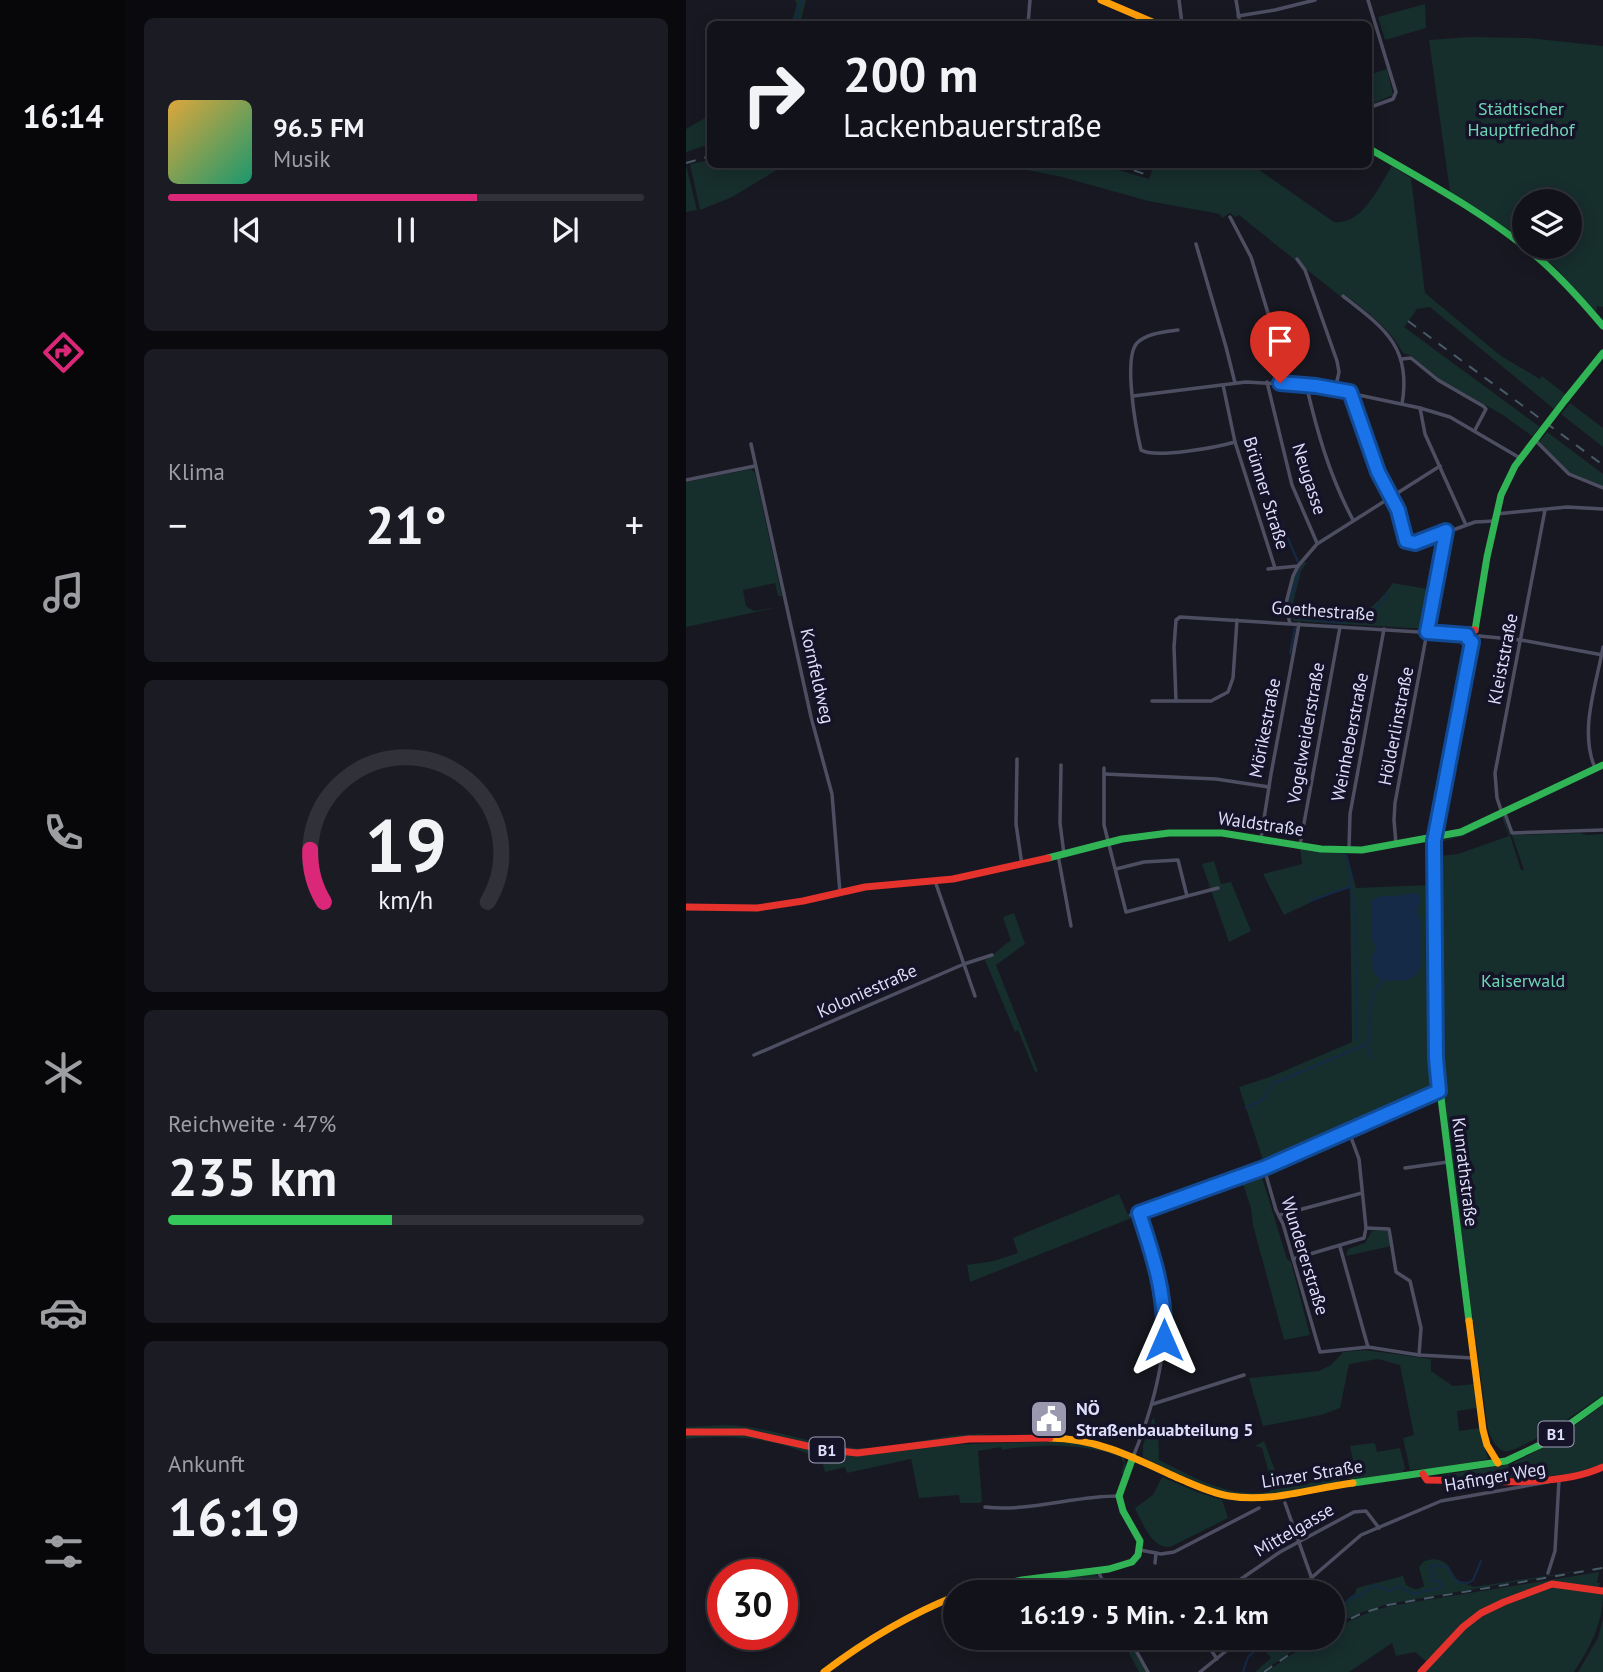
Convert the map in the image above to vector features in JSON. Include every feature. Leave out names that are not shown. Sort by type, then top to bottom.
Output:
[{"type":"street","points":[[1028,21],[1030,0]]},
{"type":"street","points":[[1179,0],[1182,21]]},
{"type":"street","points":[[1236,0],[1239,21]]},
{"type":"street","points":[[1238,16],[1315,0]]},
{"type":"street","points":[[1368,0],[1396,92],[1394,99],[1372,107]]},
{"type":"street","points":[[1102,1],[1150,21]]},
{"type":"street","points":[[1372,150],[1467,208],[1519,244],[1556,273],[1603,326]]},
{"type":"street","points":[[1230,217],[1251,257],[1274,333],[1280,383]]},
{"type":"street","points":[[1196,244],[1235,383]]},
{"type":"street","points":[[1297,259],[1305,270],[1337,360],[1339,372],[1335,390]]},
{"type":"street","points":[[1343,296],[1390,337],[1402,359],[1405,380],[1402,404]]},
{"type":"street","points":[[1178,330],[1150,335],[1135,346],[1129,360],[1140,447],[1144,452],[1198,449],[1236,442]]},
{"type":"street","name":"Kunrathstraße","points":[[1498,1463],[1484,1438],[1439,1091],[1436,1058],[1434,838],[1503,487],[1520,458],[1603,353]]},
{"type":"street","points":[[1402,359],[1411,358],[1438,380],[1483,405],[1486,413],[1475,430]]},
{"type":"street","name":"Neugasse","points":[[1267,382],[1292,485],[1317,544]]},
{"type":"street","points":[[1133,397],[1235,383],[1306,384],[1450,416],[1520,458]]},
{"type":"street","points":[[1306,384],[1318,438],[1334,481],[1353,520]]},
{"type":"street","name":"Brünner Straße","points":[[1223,385],[1236,442],[1275,568]]},
{"type":"street","points":[[1350,392],[1378,472],[1398,510],[1407,543],[1420,542],[1446,531],[1496,517],[1577,507],[1603,509]]},
{"type":"street","points":[[1420,408],[1425,434],[1466,525]]},
{"type":"street","points":[[1536,438],[1569,474],[1603,488]]},
{"type":"street","name":"Kornfeldweg","points":[[751,444],[811,717],[832,794],[840,893]]},
{"type":"street","points":[[686,480],[755,466]]},
{"type":"street","points":[[1290,623],[1285,607],[1298,566],[1317,544],[1440,466]]},
{"type":"street","name":"Kleiststraße","points":[[1503,812],[1497,798],[1495,773],[1545,510]]},
{"type":"street","name":"Hölderlinstraße","points":[[1396,844],[1395,803],[1446,531]]},
{"type":"street","points":[[1268,569],[1298,566]]},
{"type":"street","name":"Goethestraße","points":[[1176,701],[1174,647],[1177,618],[1384,629],[1521,640],[1602,655]]},
{"type":"street","points":[[1152,701],[1211,701],[1228,692],[1233,678],[1237,620]]},
{"type":"street","name":"Mörikestraße","points":[[1261,838],[1299,624]]},
{"type":"street","name":"Vogelweiderstraße","points":[[1300,845],[1340,627]]},
{"type":"street","name":"Weinheberstraße","points":[[1349,851],[1350,814],[1384,629]]},
{"type":"street","points":[[1599,767],[1588,751],[1588,727],[1603,647]]},
{"type":"street","points":[[1017,759],[1016,833],[1022,865]]},
{"type":"street","points":[[1061,765],[1061,854],[1071,926]]},
{"type":"street","name":"Waldstraße","points":[[686,906],[757,908],[865,887],[935,881],[1022,865],[1108,842],[1153,835],[1198,832],[1349,851],[1396,844],[1461,832],[1599,767]]},
{"type":"street","points":[[1104,768],[1104,816],[1108,842],[1128,913],[1219,888]]},
{"type":"street","points":[[1104,774],[1216,779],[1269,787]]},
{"type":"street","points":[[1503,812],[1512,833],[1603,830]]},
{"type":"street","points":[[1116,869],[1144,862],[1178,860],[1187,896]]},
{"type":"street","points":[[935,881],[975,996]]},
{"type":"street","name":"Koloniestraße","points":[[754,1055],[964,964],[992,955]]},
{"type":"street","points":[[1130,1215],[1264,1168],[1439,1091]]},
{"type":"street","points":[[1293,1259],[1364,1238],[1366,1228],[1359,1159],[1349,1132]]},
{"type":"street","points":[[1405,1168],[1448,1162]]},
{"type":"street","name":"Wundererstraße","points":[[1264,1168],[1320,1352],[1368,1347]]},
{"type":"street","points":[[1280,1215],[1363,1193]]},
{"type":"street","points":[[1022,1580],[1098,1571],[1128,1564],[1140,1550],[1139,1537],[1123,1511],[1119,1496],[1153,1404],[1162,1358],[1164,1305],[1157,1267],[1139,1213]]},
{"type":"street","points":[[1366,1228],[1389,1229],[1396,1272],[1410,1281],[1421,1333],[1419,1355]]},
{"type":"street","points":[[1340,1247],[1368,1347],[1419,1355],[1473,1358]]},
{"type":"street","points":[[1153,1404],[1244,1374]]},
{"type":"street","name":"Linzer Straße","points":[[686,1432],[753,1433],[821,1449],[857,1452],[969,1439],[1063,1438],[1095,1443],[1206,1490],[1245,1499],[1277,1497],[1359,1481],[1498,1463],[1542,1444],[1603,1400]]},
{"type":"street","points":[[1423,1474],[1427,1480],[1560,1480],[1588,1474],[1603,1467]]},
{"type":"street","points":[[1502,1479],[1502,1490]]},
{"type":"street","points":[[1548,1573],[1555,1551],[1560,1480]]},
{"type":"street","name":"Hafinger Weg","points":[[1311,1579],[1361,1535],[1441,1501],[1560,1480]]},
{"type":"street","points":[[985,1507],[1028,1507],[1094,1496],[1119,1496]]},
{"type":"street","points":[[1285,1503],[1311,1579]]},
{"type":"street","points":[[1140,1550],[1156,1553],[1180,1550],[1259,1508]]},
{"type":"street","name":"Mittelgasse","points":[[1240,1580],[1298,1542],[1360,1510],[1370,1514],[1378,1528]]},
{"type":"street","points":[[1155,1563],[1156,1553]]},
{"type":"street","points":[[1098,1571],[1102,1580]]},
{"type":"street","points":[[1421,1672],[1457,1632],[1495,1606],[1552,1584],[1603,1591]]},
{"type":"street","points":[[824,1672],[852,1650],[897,1622],[943,1601]]},
{"type":"street","points":[[1137,1650],[1148,1672]]},
{"type":"street","points":[[1211,1650],[1217,1659]]},
{"type":"street","points":[[1200,1672],[1228,1650]]},
{"type":"green space","points":[[795,0],[806,0],[801,21],[792,21],[797,4]]},
{"type":"green space","points":[[1425,4],[1426,28],[1385,40],[1378,17]]},
{"type":"green space","name":"Städtischer Hauptfriedhof","points":[[1470,37],[1529,38],[1603,46],[1603,307],[1597,306],[1596,312],[1545,259],[1582,259],[1582,189],[1512,189],[1512,234],[1450,192],[1429,40]]},
{"type":"green space","points":[[1387,69],[1393,95],[1372,104],[1372,74]]},
{"type":"green space","points":[[707,117],[707,145],[686,152],[686,129]]},
{"type":"green space","points":[[707,161],[707,168],[780,168],[732,197],[700,210],[690,164]]},
{"type":"green space","points":[[686,165],[697,210],[686,212]]},
{"type":"green space","points":[[1392,166],[1411,178],[1425,293],[1501,356],[1540,379],[1542,376],[1565,394],[1554,409],[1430,307],[1417,309],[1404,327],[1540,427],[1532,436],[1503,415],[1439,379],[1412,356],[1403,353],[1398,344],[1369,314],[1344,294],[1341,297],[1239,215],[1235,217],[1230,213],[1222,218],[1220,214],[1148,201],[1062,177],[1018,168],[1112,168],[1149,179],[1153,168],[1256,168],[1334,222],[1344,221],[1362,211]]},
{"type":"green space","points":[[1570,403],[1603,428],[1603,447],[1561,414]]},
{"type":"green space","points":[[1547,432],[1603,474],[1603,487],[1569,472],[1539,442]]},
{"type":"green space","points":[[751,469],[755,473],[782,596],[778,596],[775,583],[743,590],[746,606],[754,611],[784,606],[686,627],[686,482]]},
{"type":"green space","points":[[1304,562],[1307,562],[1301,571],[1292,615],[1347,619],[1354,617],[1373,606],[1393,583],[1433,590],[1426,629],[1294,621],[1288,608],[1289,591],[1295,574]]},
{"type":"green space","name":"Kaiserwald","points":[[1504,816],[1521,870],[1524,870],[1512,835],[1603,834],[1603,1395],[1538,1438],[1504,1451],[1496,1445],[1488,1430],[1439,1073],[1436,842],[1461,835]],"holes":[[[1502,817],[1509,836],[1458,854],[1440,856],[1440,842],[1463,836]]]},
{"type":"green space","points":[[1300,847],[1347,854],[1356,888],[1431,885],[1437,1090],[1264,1163],[1239,1087],[1270,1077],[1352,1042],[1350,888],[1324,896],[1284,915],[1263,874],[1302,864]]},
{"type":"green space","points":[[1214,861],[1221,884],[1231,882],[1251,931],[1229,942],[1202,864]]},
{"type":"green space","points":[[1014,913],[1025,944],[996,965],[1038,1071],[1035,1072],[985,960],[1011,941],[1003,917]]},
{"type":"green space","points":[[1260,1171],[1287,1259],[1291,1262],[1310,1335],[1284,1340],[1241,1178]]},
{"type":"green space","points":[[1119,1194],[1127,1213],[1134,1217],[970,1282],[967,1265],[994,1261],[1018,1253],[1013,1238]]},
{"type":"green space","points":[[1387,1230],[1391,1246],[1346,1256],[1348,1249],[1365,1243],[1372,1231]]},
{"type":"green space","points":[[1365,1350],[1431,1359],[1431,1371],[1453,1386],[1474,1384],[1477,1408],[1457,1411],[1459,1431],[1480,1428],[1488,1459],[1455,1467],[1410,1470],[1403,1438],[1414,1435],[1400,1365],[1378,1359],[1349,1364],[1340,1408],[1321,1415],[1263,1426],[1249,1378],[1319,1371],[1331,1365],[1343,1352]]},
{"type":"green space","points":[[1603,1405],[1603,1464],[1569,1474],[1548,1476],[1443,1477],[1512,1464],[1549,1444]]},
{"type":"green space","points":[[1153,1418],[1154,1423],[1158,1424],[1159,1460],[1212,1485],[1240,1492],[1270,1492],[1272,1484],[1262,1448],[1255,1446],[1264,1441],[1279,1481],[1286,1481],[1288,1487],[1341,1477],[1341,1480],[1337,1483],[1275,1494],[1257,1495],[1220,1491],[1178,1475],[1143,1457],[1143,1445]]},
{"type":"green space","points":[[726,1425],[838,1446],[875,1448],[857,1450],[822,1446],[746,1429],[686,1430],[686,1427]]},
{"type":"green space","points":[[998,1433],[902,1445],[950,1436]]},
{"type":"green space","points":[[745,1434],[821,1451],[856,1455],[939,1445],[1063,1441],[1080,1443],[1120,1455],[1124,1458],[1126,1467],[1121,1474],[1124,1464],[1121,1457],[1077,1447],[1047,1445],[978,1451],[982,1501],[960,1503],[959,1495],[919,1498],[911,1459],[847,1473],[845,1467],[825,1472],[822,1460],[772,1442],[722,1437],[686,1439],[686,1435]]},
{"type":"green space","points":[[1373,1443],[1377,1452],[1400,1448],[1405,1468],[1403,1472],[1351,1480],[1345,1476],[1361,1471],[1359,1464],[1354,1465],[1350,1446]]},
{"type":"green space","points":[[1162,1477],[1222,1500],[1228,1518],[1170,1547],[1158,1544],[1148,1534],[1135,1508],[1153,1495]]},
{"type":"green space","points":[[1433,1559],[1444,1562],[1458,1580],[1474,1587],[1601,1567],[1388,1604],[1345,1620],[1345,1602],[1355,1594],[1357,1588],[1403,1576],[1406,1585],[1420,1589],[1424,1586],[1419,1567],[1424,1561]]},
{"type":"green space","points":[[1599,1572],[1599,1587],[1552,1582],[1541,1584],[1474,1616],[1448,1638],[1427,1662],[1415,1652],[1396,1656],[1392,1643],[1349,1672],[1266,1672],[1298,1650],[1345,1650],[1345,1623],[1374,1610]]},
{"type":"green space","points":[[1094,1574],[1100,1580],[1042,1580]]},
{"type":"green space","points":[[1552,1586],[1603,1593],[1601,1615],[1594,1635],[1574,1672],[1423,1672],[1465,1628],[1482,1615]]},
{"type":"green space","points":[[1603,1619],[1603,1672],[1578,1672],[1598,1638]]},
{"type":"green space","points":[[1127,1650],[1134,1650],[1146,1672],[1139,1672]]},
{"type":"green space","points":[[1264,1650],[1294,1650],[1262,1672],[1255,1672],[1271,1658]]},
{"type":"water","points":[[1419,894],[1421,898],[1417,911],[1422,923],[1421,967],[1416,975],[1408,980],[1382,981],[1373,971],[1372,957],[1376,947],[1371,937],[1371,901],[1375,898]]},
{"type":"waterway","points":[[796,21],[801,0]]},
{"type":"waterway","points":[[1273,504],[1298,562]]},
{"type":"waterway","points":[[1299,570],[1289,607],[1294,618],[1335,622],[1357,620],[1367,615],[1388,594]]},
{"type":"waterway","points":[[1290,653],[1295,628]]},
{"type":"waterway","points":[[1346,855],[1355,905],[1357,1040]]},
{"type":"waterway","points":[[1310,901],[1349,887]]},
{"type":"waterway","points":[[1246,1108],[1262,1100],[1272,1084],[1367,1044],[1374,994],[1384,980]]},
{"type":"waterway","points":[[1367,1046],[1371,1058]]},
{"type":"waterway","points":[[1345,1606],[1350,1598],[1361,1595],[1375,1585],[1390,1591],[1399,1586],[1412,1594],[1440,1588],[1440,1582],[1431,1580],[1434,1574],[1430,1568],[1433,1565],[1447,1567],[1457,1582],[1468,1583],[1473,1580],[1481,1561]]},
{"type":"waterway","points":[[1243,1672],[1253,1650]]},
{"type":"railway","points":[[686,163],[707,157]]},
{"type":"railway","points":[[1127,168],[1150,176]]},
{"type":"railway","points":[[1408,321],[1603,465]]},
{"type":"railway","points":[[1345,1622],[1388,1605],[1603,1568]]},
{"type":"railway","points":[[1264,1672],[1296,1650]]},
{"type":"traffic: fast","points":[[1372,150],[1454,198],[1516,240],[1554,272],[1603,326]]},
{"type":"traffic: fast","points":[[1566,399],[1603,353]]},
{"type":"traffic: fast","points":[[1537,437],[1566,399]]},
{"type":"traffic: fast","points":[[1475,630],[1501,495],[1515,466],[1537,437]]},
{"type":"traffic: fast","points":[[1469,1321],[1436,1058],[1434,838],[1473,642]]},
{"type":"traffic: fast","points":[[1048,858],[1122,839],[1169,833],[1222,833],[1321,849],[1362,850],[1461,832],[1603,765]]},
{"type":"traffic: fast","points":[[1353,1483],[1506,1461],[1542,1444],[1603,1400]]},
{"type":"traffic: fast","points":[[1022,1580],[1109,1569],[1132,1562],[1138,1555],[1140,1541],[1123,1511],[1119,1496],[1133,1457]]},
{"type":"traffic: slow","points":[[1101,0],[1150,21]]},
{"type":"traffic: slow","points":[[1469,1321],[1483,1430],[1487,1445],[1498,1463]]},
{"type":"traffic: slow","points":[[1050,1438],[1100,1446],[1132,1457],[1203,1489],[1229,1496],[1260,1498],[1353,1483]]},
{"type":"traffic: slow","points":[[824,1672],[887,1630],[943,1602]]},
{"type":"traffic: jam","points":[[1473,642],[1467,635],[1471,630],[1475,630]]},
{"type":"traffic: jam","points":[[686,907],[757,908],[865,887],[953,879],[1048,858]]},
{"type":"traffic: jam","points":[[686,1432],[745,1432],[821,1449],[857,1453],[969,1439],[1050,1438]]},
{"type":"traffic: jam","points":[[1423,1474],[1427,1480],[1517,1482],[1563,1478],[1603,1467]]},
{"type":"traffic: jam","points":[[1421,1672],[1463,1627],[1481,1613],[1504,1602],[1552,1584],[1603,1591]]},
{"type":"place","name":"NÖ Straßenbauabteilung 5","points":[[1049,1419]]},
{"type":"route","points":[[1164,1340],[1164,1305],[1160,1278],[1139,1213],[1264,1168],[1439,1091],[1436,1058],[1434,841],[1472,642],[1467,635],[1427,632],[1446,531],[1420,542],[1407,543],[1398,510],[1378,472],[1350,392],[1297,383],[1280,383]]}]
